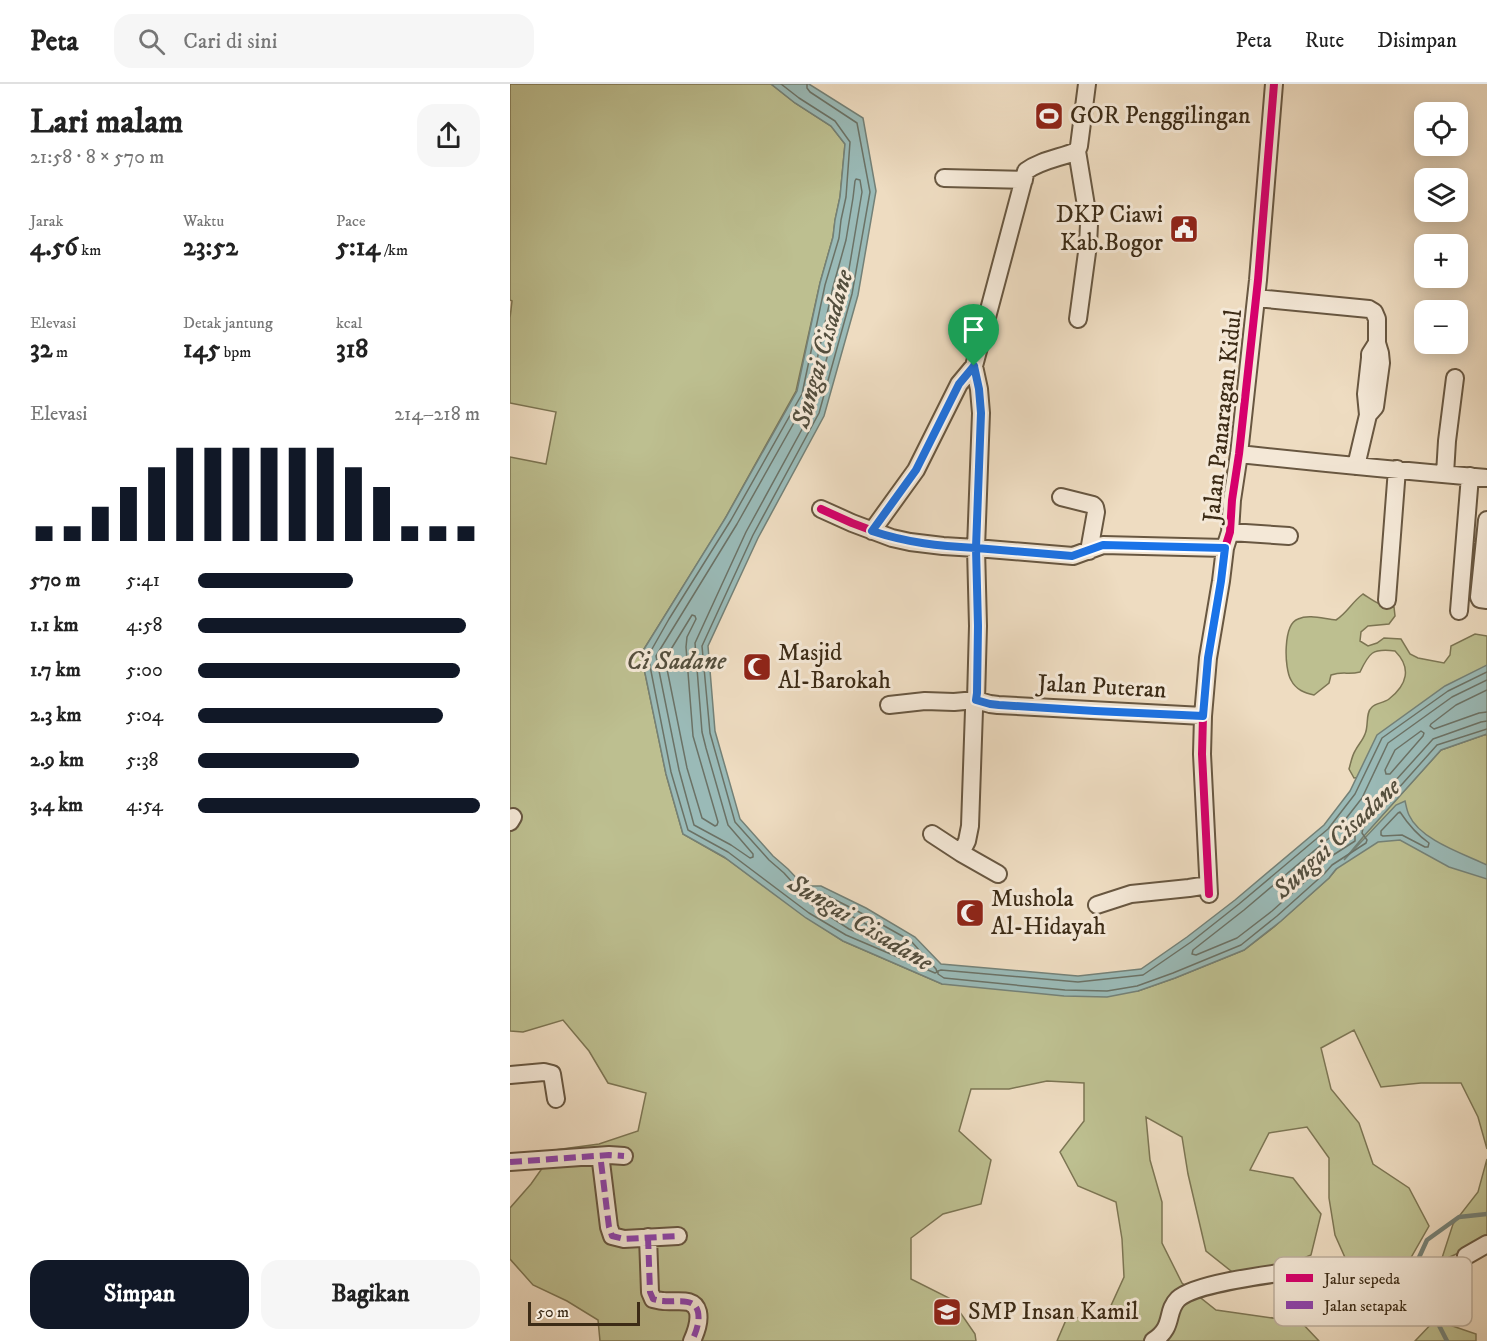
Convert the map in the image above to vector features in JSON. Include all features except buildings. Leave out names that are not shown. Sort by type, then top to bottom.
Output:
[{"type":"street","points":[[1077,319],[1089,224],[1077,151],[1087,84]]},
{"type":"street","name":"Jalan Panaragan Kidul","points":[[1097,905],[1131,894],[1190,888],[1208,890],[1202,754],[1203,716],[1208,658],[1225,548],[1230,532],[1239,454],[1258,280],[1274,84]]},
{"type":"street","points":[[872,531],[916,470],[959,384],[974,366],[1026,171],[1032,166],[1077,151]]},
{"type":"street","points":[[944,178],[1023,180]]},
{"type":"street","points":[[1256,298],[1369,309],[1374,312],[1377,319],[1377,343],[1381,363],[1375,406],[1368,415],[1356,466]]},
{"type":"street","points":[[961,853],[967,841],[970,826],[974,706],[977,693],[976,548],[981,413],[974,366]]},
{"type":"street","points":[[1445,474],[1455,378]]},
{"type":"street","points":[[1239,454],[1487,478]]},
{"type":"street","points":[[1387,600],[1397,469]]},
{"type":"street","points":[[1459,611],[1470,476]]},
{"type":"street","points":[[1061,497],[1095,507],[1089,551]]},
{"type":"street","points":[[821,508],[872,531],[910,542],[943,546],[1072,556],[1103,545],[1225,548]]},
{"type":"street","points":[[1487,520],[1479,597],[1487,600]]},
{"type":"street","points":[[1230,532],[1289,536]]},
{"type":"street","name":"Jalan Puteran","points":[[889,705],[925,701],[976,700],[999,705],[1203,716]]},
{"type":"street","points":[[932,834],[998,874]]},
{"type":"street","points":[[510,1075],[544,1072],[552,1074],[556,1099]]},
{"type":"street","points":[[510,1162],[624,1156]]},
{"type":"street","points":[[601,1162],[612,1236],[624,1239],[678,1236]]},
{"type":"street","points":[[648,1237],[650,1292],[653,1299],[692,1303],[697,1308],[699,1317],[692,1341]]},
{"type":"street","points":[[1466,1256],[1487,1244]]},
{"type":"street","points":[[1153,1341],[1167,1328],[1177,1301],[1186,1294],[1214,1284],[1274,1274]]},
{"type":"green space","points":[[510,84],[771,84],[795,103],[831,126],[845,144],[840,197],[833,237],[820,283],[796,391],[722,524],[641,654],[666,774],[683,834],[727,859],[843,941],[942,984],[1138,991],[1244,950],[1274,927],[1329,878],[1441,750],[1487,734],[1487,1149],[1478,1117],[1461,1083],[1421,1083],[1381,1087],[1354,1030],[1321,1048],[1331,1089],[1359,1123],[1373,1164],[1409,1188],[1429,1226],[1411,1257],[1345,1257],[1335,1235],[1329,1198],[1329,1158],[1307,1127],[1269,1133],[1250,1170],[1293,1178],[1321,1214],[1311,1255],[1274,1257],[1274,1271],[1236,1275],[1206,1251],[1182,1137],[1146,1117],[1150,1160],[1162,1202],[1162,1243],[1182,1283],[1216,1310],[1274,1318],[1274,1326],[1305,1326],[1319,1341],[1057,1341],[1066,1320],[1108,1312],[1124,1277],[1122,1239],[1116,1202],[1078,1186],[1060,1152],[1084,1121],[1084,1083],[1047,1081],[1009,1089],[971,1089],[959,1131],[991,1160],[981,1204],[943,1214],[911,1238],[911,1279],[951,1299],[975,1334],[976,1341],[600,1341],[598,1320],[567,1301],[533,1285],[510,1259],[510,1208],[531,1184],[555,1150],[599,1144],[638,1131],[646,1093],[608,1083],[589,1051],[563,1020],[523,1032],[510,1031],[510,457],[546,464],[556,412],[510,403],[512,301],[510,300]]},
{"type":"green space","points":[[1363,594],[1381,605],[1394,607],[1395,616],[1389,624],[1368,626],[1361,632],[1360,641],[1368,646],[1384,638],[1401,639],[1410,654],[1418,658],[1444,663],[1450,655],[1451,646],[1475,634],[1487,636],[1487,669],[1364,777],[1354,778],[1349,769],[1354,753],[1366,731],[1370,710],[1389,699],[1400,688],[1405,676],[1404,664],[1395,651],[1376,651],[1369,656],[1360,672],[1331,675],[1329,683],[1314,695],[1298,689],[1291,680],[1287,666],[1286,647],[1290,629],[1298,619],[1312,617],[1336,620]]},
{"type":"green space","points":[[1487,1159],[1487,1237],[1476,1245],[1450,1257],[1442,1257],[1453,1224],[1478,1192]]},
{"type":"green space","points":[[1429,1326],[1453,1326],[1476,1334],[1476,1341],[1415,1341]]},
{"type":"water","name":"Ci Sadane","points":[[771,84],[809,84],[863,118],[876,191],[858,295],[824,416],[758,538],[708,646],[715,731],[740,819],[773,856],[804,886],[821,886],[866,908],[915,937],[941,964],[1078,976],[1141,969],[1235,900],[1324,825],[1350,791],[1377,735],[1445,686],[1487,665],[1487,734],[1441,750],[1344,860],[1396,805],[1405,801],[1409,815],[1423,832],[1432,839],[1487,865],[1487,879],[1449,867],[1400,840],[1378,842],[1336,869],[1281,921],[1244,950],[1138,991],[1107,997],[1064,996],[942,984],[843,941],[806,918],[724,857],[683,834],[666,774],[641,654],[726,517],[797,391],[820,283],[833,237],[840,197],[845,144],[831,126],[795,103]]},
{"type":"waterway","points":[[1419,1257],[1427,1240],[1459,1217],[1487,1214]]},
{"type":"waterway","points":[[1439,1326],[1447,1341]]},
{"type":"marked path","points":[[510,1162],[624,1156]]},
{"type":"marked path","points":[[601,1162],[612,1236],[624,1239],[678,1236]]},
{"type":"marked path","points":[[648,1237],[650,1292],[653,1299],[684,1301],[696,1307],[698,1319],[692,1341]]},
{"type":"cycle path","points":[[1209,894],[1202,754],[1203,716],[1208,658],[1225,548],[1230,532],[1239,454],[1258,280],[1274,84]]},
{"type":"cycle path","points":[[974,366],[981,413],[976,548],[978,626],[976,700],[998,705]]},
{"type":"cycle path","points":[[872,531],[916,470],[959,384],[974,366]]},
{"type":"cycle path","points":[[821,509],[892,538],[943,546],[1073,556],[1103,545],[1225,548]]},
{"type":"place","name":"GOR Penggilingan","points":[[1049,116]]},
{"type":"place","name":"DKP Ciawi Kab.Bogor","points":[[1184,229]]},
{"type":"place","name":"Masjid Al-Barokah","points":[[757,667]]},
{"type":"place","name":"Mushola Al-Hidayah","points":[[970,913]]},
{"type":"place","name":"SMP Insan Kamil","points":[[947,1312]]},
{"type":"route","points":[[974,366],[959,384],[916,470],[872,531],[910,542],[976,548],[978,626],[976,700],[999,705],[1203,716],[1208,658],[1225,548],[1103,545],[1072,556],[976,548],[981,413],[974,366]]},
{"type":"water label","name":"Sungai Cisadane","points":[[823,349]]},
{"type":"water label","name":"Sungai Cisadane","points":[[1337,839]]},
{"type":"water label","name":"Sungai Cisadane","points":[[860,923]]}]
